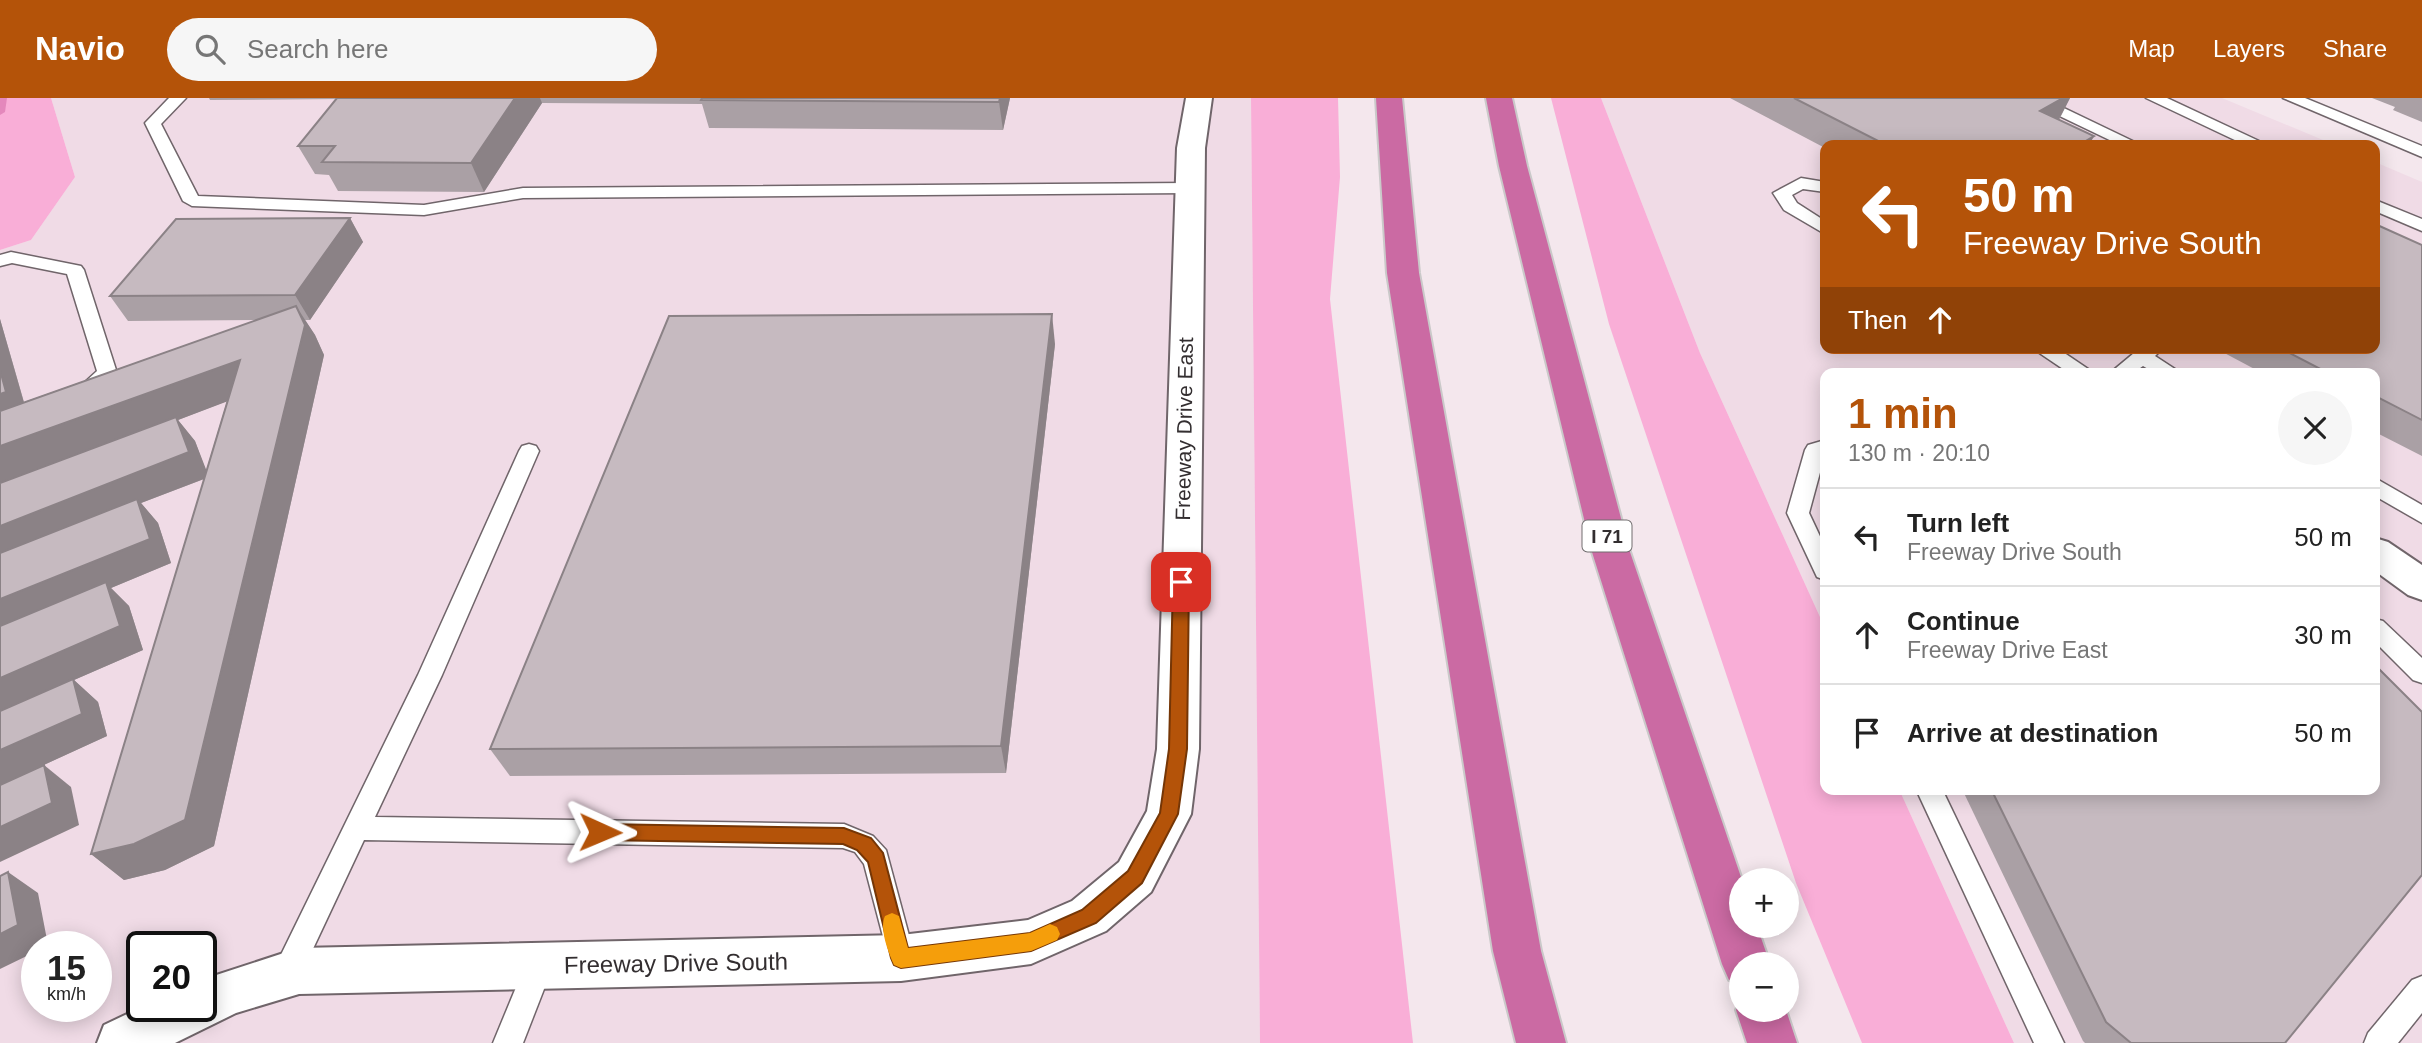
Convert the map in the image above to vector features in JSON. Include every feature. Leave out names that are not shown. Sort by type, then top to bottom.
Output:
[{"type":"highway","points":[[1389,98],[1403,273],[1517,951],[1541,1043]]},
{"type":"highway","name":"I 71","points":[[1499,98],[1513,166],[1611,552],[1742,952]]},
{"type":"highway","points":[[1517,951],[1524,1043]]},
{"type":"highway","points":[[1765,1022],[1772,1043]]},
{"type":"street","name":"Freeway Drive East","points":[[1135,877],[1169,814],[1178,749],[1191,148],[1199,98]]},
{"type":"street","points":[[2380,556],[2422,585]]},
{"type":"street","name":"Freeway Drive South","points":[[217,997],[299,971],[901,958],[1031,942],[1089,916],[1135,877]]},
{"type":"street","name":"Freeway Drive South","points":[[122,1043],[165,1022]]},
{"type":"lane","points":[[178,98],[153,123],[192,201],[424,210],[523,193],[1190,188]]},
{"type":"lane","points":[[2031,98],[2122,140]]},
{"type":"lane","points":[[2154,98],[2249,140]]},
{"type":"lane","points":[[2291,98],[2422,152]]},
{"type":"lane","points":[[1820,186],[1801,183],[1782,193],[1790,206],[1820,226]]},
{"type":"lane","points":[[2380,207],[2422,226]]},
{"type":"lane","points":[[0,261],[11,257],[75,270],[107,373],[64,408]]},
{"type":"lane","points":[[2052,354],[2076,368]]},
{"type":"lane","points":[[2127,368],[2147,354]]},
{"type":"lane","points":[[2149,354],[2165,368]]},
{"type":"lane","points":[[1820,448],[1815,450],[1798,513],[1820,560]]},
{"type":"lane","points":[[286,975],[430,675],[529,451]]},
{"type":"lane","points":[[2380,489],[2422,515]]},
{"type":"lane","points":[[2380,633],[2422,673]]},
{"type":"lane","points":[[1932,795],[2049,1043]]},
{"type":"lane","points":[[356,828],[844,836],[864,844],[876,859],[901,958]]},
{"type":"lane","points":[[508,1043],[539,966]]},
{"type":"lane","points":[[2379,1043],[2422,990]]},
{"type":"shaded area","points":[[0,98],[51,98],[75,177],[31,240],[0,250]]},
{"type":"shaded area","points":[[51,98],[1251,98],[1260,1043],[0,1043],[0,250],[31,240],[75,177]]},
{"type":"shaded area","points":[[1251,98],[1338,98],[1340,177],[1330,299],[1413,1043],[1260,1043]]},
{"type":"shaded area","points":[[1551,98],[1601,98],[1700,353],[1820,617],[1820,795],[1902,795],[2014,1043],[1862,1043],[1799,890],[1799,868],[1791,868],[1609,324]]},
{"type":"shaded area","points":[[1601,98],[2222,98],[2323,140],[1820,140],[1820,354],[2380,354],[2380,164],[2422,182],[2422,1043],[2014,1043],[1902,795],[2380,795],[2380,368],[1820,368],[1820,617],[1700,353]]},
{"type":"building","points":[[337,98],[515,98],[471,163],[322,162],[335,146],[298,146]]},
{"type":"building","points":[[1000,98],[999,102],[701,100]]},
{"type":"building","points":[[1794,98],[2063,98],[2040,111],[2094,136],[2087,140],[1876,140]]},
{"type":"building","points":[[350,218],[295,295],[110,296],[176,219]]},
{"type":"building","points":[[2380,226],[2422,245],[2422,420],[2380,399],[2380,368],[2318,368],[2292,354],[2380,354]]},
{"type":"building","points":[[296,306],[305,325],[185,820],[134,844],[91,854],[240,360],[0,446],[0,411]]},
{"type":"building","points":[[1052,314],[1001,746],[490,749],[669,316]]},
{"type":"building","points":[[0,370],[6,392],[0,394]]},
{"type":"building","points":[[176,417],[189,452],[0,526],[0,483]]},
{"type":"building","points":[[137,499],[150,539],[0,599],[0,553]]},
{"type":"building","points":[[106,582],[120,626],[0,678],[0,626]]},
{"type":"building","points":[[2380,670],[2422,712],[2422,875],[2285,1043],[2131,1043],[2106,1022],[1994,795],[2380,795]]},
{"type":"building","points":[[73,679],[82,714],[0,750],[0,711]]},
{"type":"building","points":[[44,765],[52,803],[0,827],[0,785]]},
{"type":"building","points":[[8,872],[18,925],[0,934],[0,876]]},
{"type":"waterway","points":[[0,112],[2,98]]},
{"type":"slow traffic","points":[[892,922],[901,958],[1031,942],[1050,934]]},
{"type":"route","points":[[600,832],[844,836],[864,844],[876,859],[901,958],[1031,942],[1089,916],[1135,877],[1169,814],[1178,749],[1181,582]]}]
